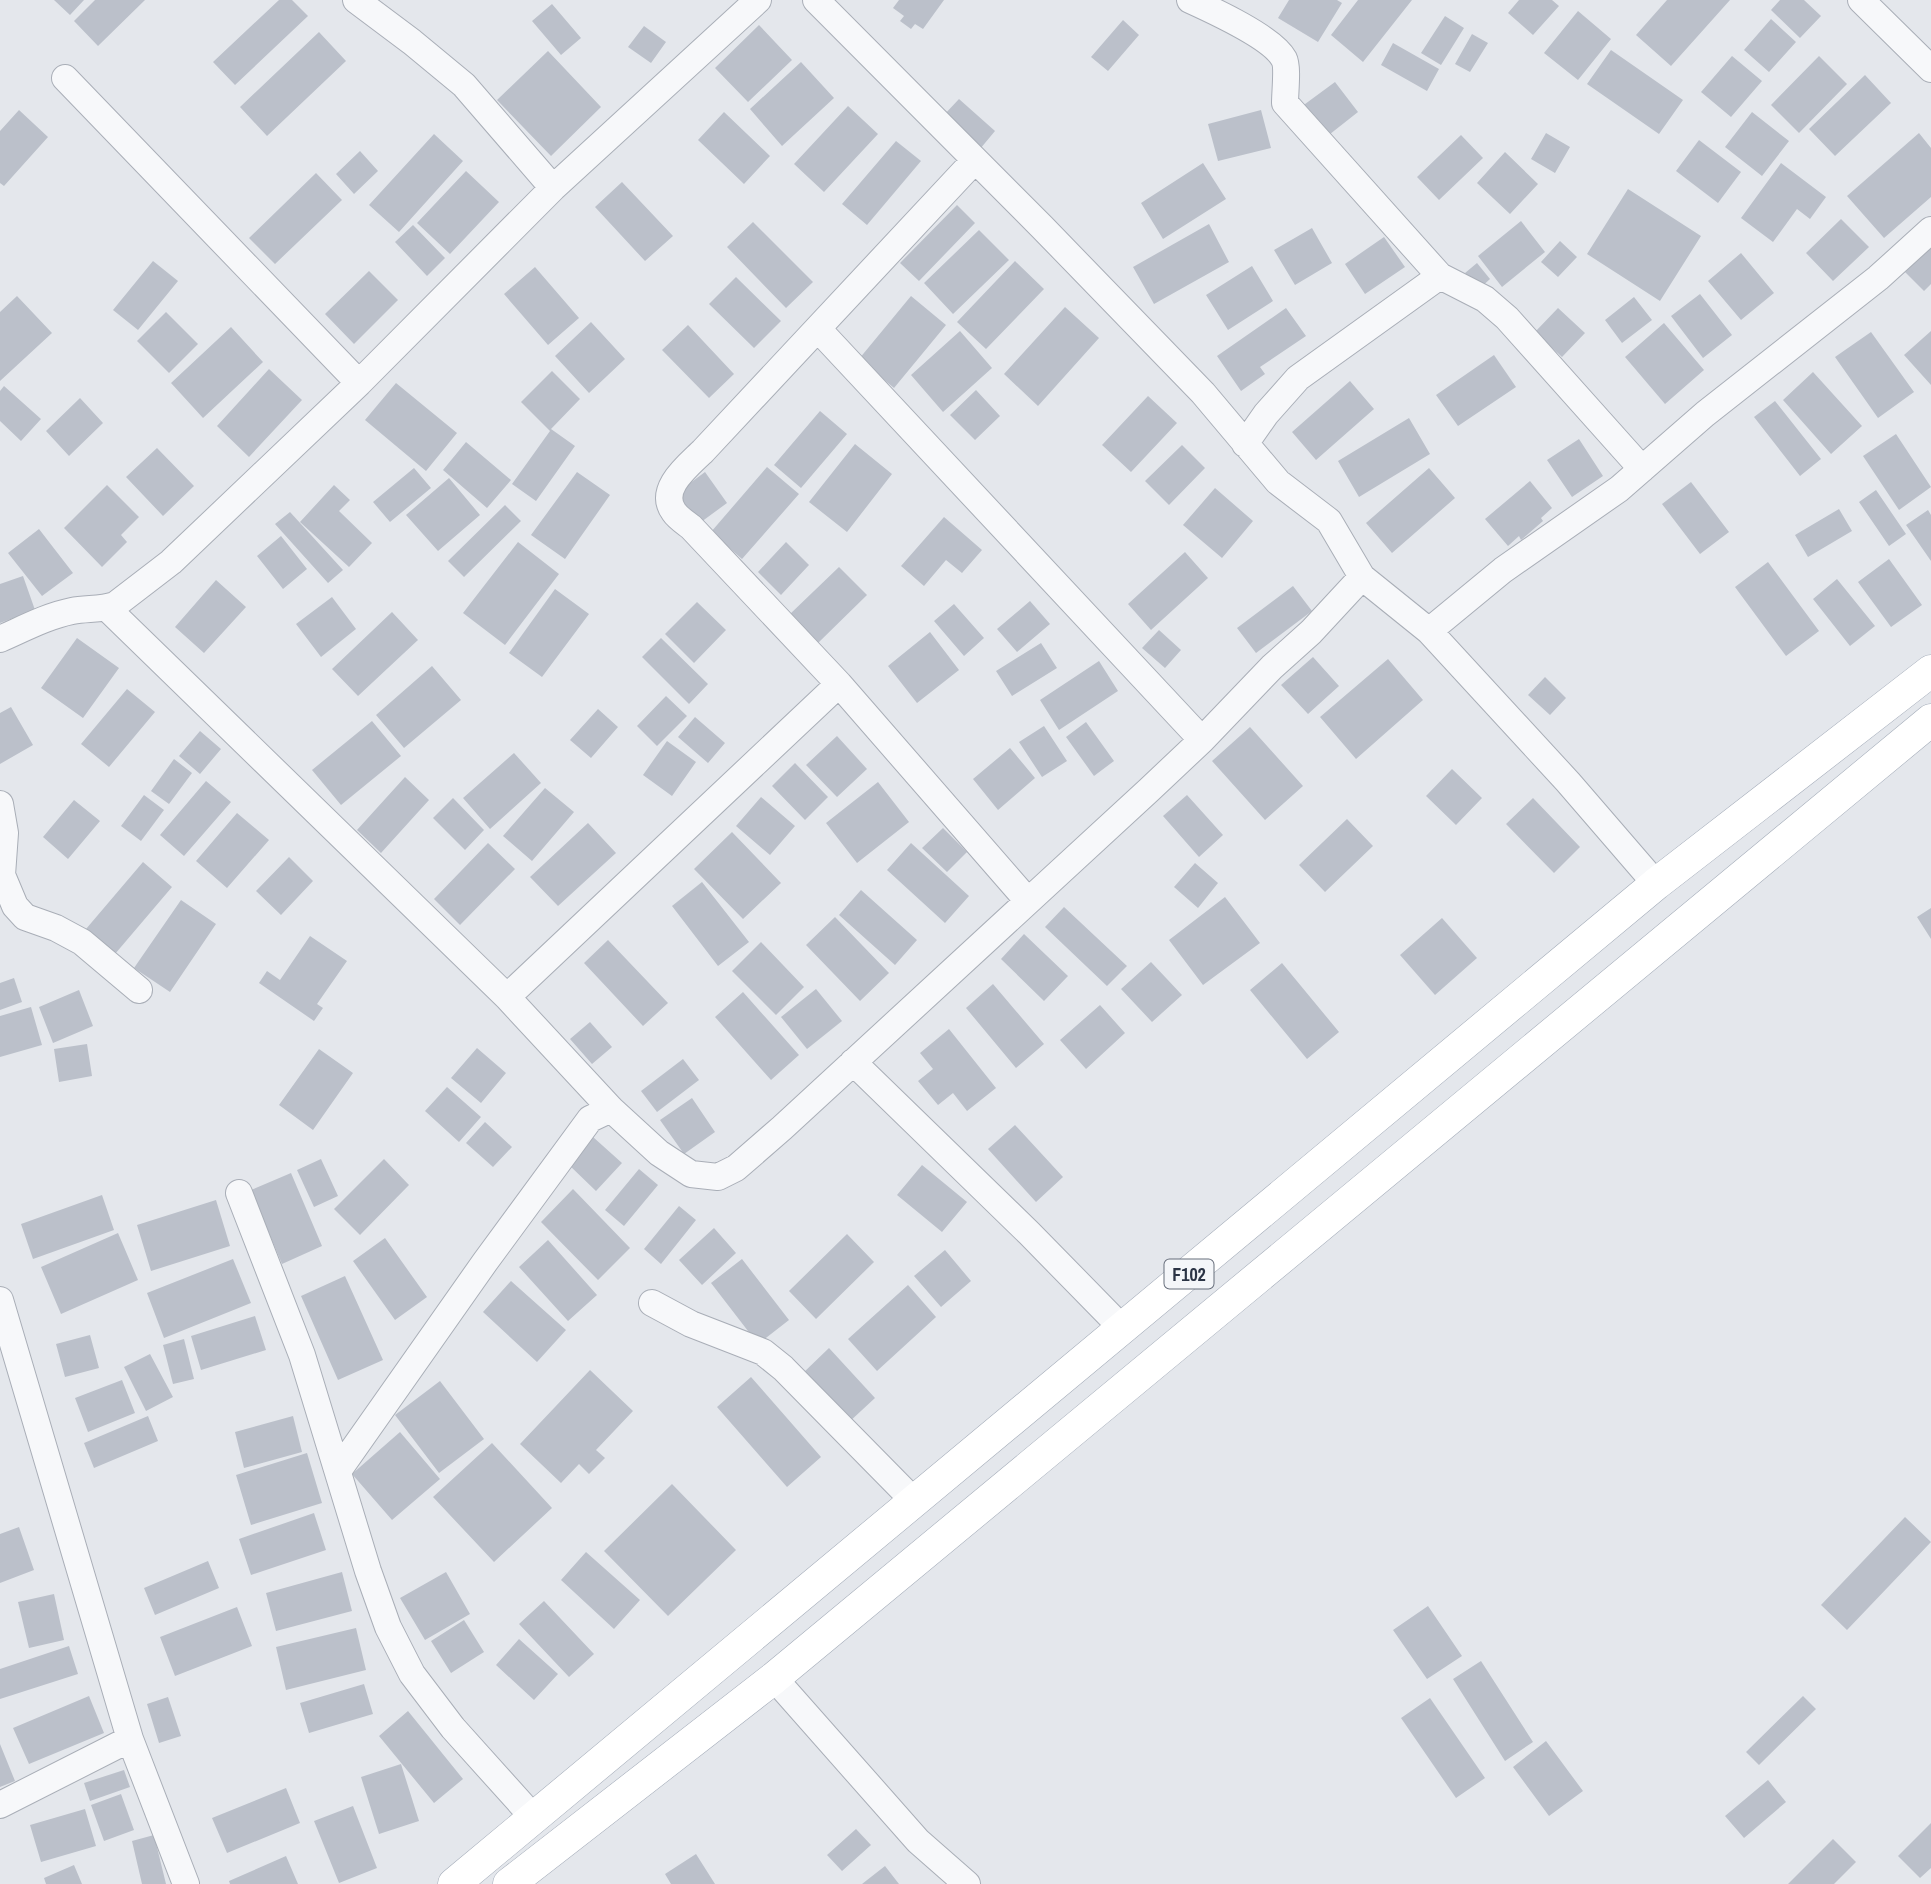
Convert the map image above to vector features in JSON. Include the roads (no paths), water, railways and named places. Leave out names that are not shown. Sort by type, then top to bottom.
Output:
[{"type":"main road","name":"F102","points":[[454,1884],[1656,884],[1931,671]]},
{"type":"main road","name":"F102","points":[[509,1884],[774,1678],[1931,720]]},
{"type":"street","points":[[356,0],[464,85],[553,188]]},
{"type":"street","points":[[0,639],[55,615],[74,610],[107,608],[126,597],[171,562],[359,383],[553,188],[758,0]]},
{"type":"street","points":[[816,0],[1203,393],[1278,482],[1329,521],[1362,577],[1429,631],[1568,782],[1656,884]]},
{"type":"street","points":[[1190,0],[1216,12],[1274,47],[1285,61],[1285,103],[1440,276],[1485,299],[1507,318],[1642,469]]},
{"type":"street","points":[[1861,0],[1931,69]]},
{"type":"street","points":[[65,78],[359,383]]},
{"type":"street","points":[[975,160],[677,476],[669,495],[673,511],[839,684],[1028,901]]},
{"type":"street","points":[[1429,631],[1503,570],[1619,489],[1706,414],[1878,278],[1931,230]]},
{"type":"street","points":[[1245,444],[1266,414],[1298,378],[1440,276]]},
{"type":"street","points":[[818,329],[1202,740]]},
{"type":"street","points":[[107,608],[508,997],[611,1109],[659,1153],[691,1174],[718,1177],[736,1168],[1202,740],[1272,667],[1311,632],[1362,577]]},
{"type":"street","points":[[508,997],[839,684]]},
{"type":"street","points":[[0,804],[5,833],[2,875],[15,906],[25,917],[56,928],[82,942],[139,990]]},
{"type":"street","points":[[853,1062],[1029,1233],[1123,1329]]},
{"type":"street","points":[[338,1471],[485,1262],[590,1119],[611,1109]]},
{"type":"street","points":[[239,1193],[302,1355],[368,1571],[388,1627],[412,1674],[453,1728],[533,1817]]},
{"type":"street","points":[[0,1300],[130,1739],[186,1884]]},
{"type":"street","points":[[652,1303],[691,1324],[762,1352],[783,1368],[914,1501]]},
{"type":"street","points":[[774,1678],[918,1841],[967,1884]]},
{"type":"street","points":[[0,1805],[130,1739]]}]
